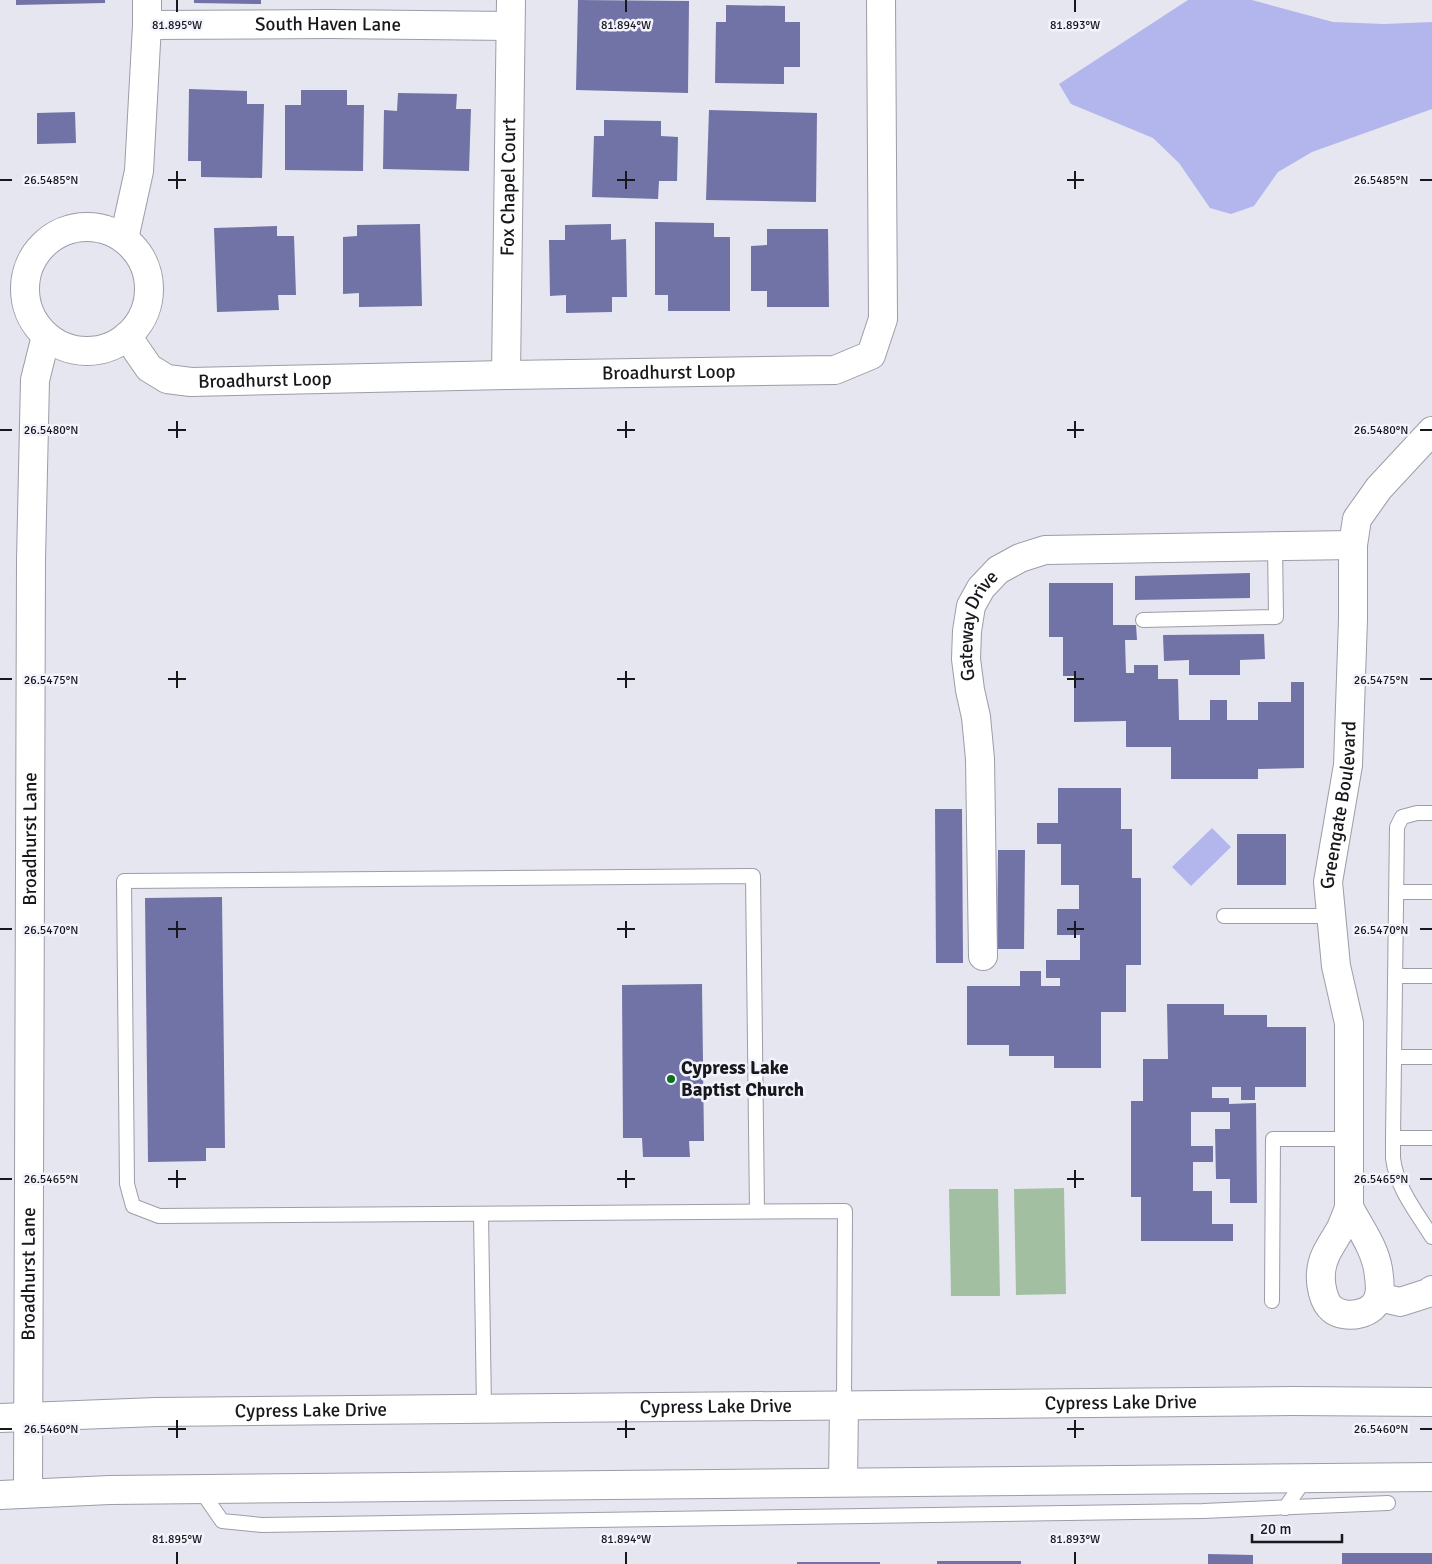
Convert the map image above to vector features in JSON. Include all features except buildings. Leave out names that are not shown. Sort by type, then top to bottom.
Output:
[{"type":"street","name":"Broadhurst Loop","points":[[127,336],[149,368],[167,379],[191,382],[835,370],[871,355],[883,319],[881,0]]},
{"type":"street","name":"South Haven Lane","points":[[147,13],[330,24],[510,13]]},
{"type":"street","points":[[124,239],[139,172],[147,13]]},
{"type":"street","name":"Fox Chapel Court","points":[[506,375],[510,13]]},
{"type":"street","points":[[84,227],[105,229],[124,239],[139,255],[148,275],[148,298],[141,319],[127,336],[108,347],[86,351],[65,347],[46,336],[32,320],[25,300],[25,279],[32,259],[45,242],[63,231],[84,227]]},
{"type":"street","name":"Broadhurst Lane","points":[[28,1493],[31,550],[35,380],[46,336]]},
{"type":"street","name":"Greengate Boulevard","points":[[1349,1206],[1358,1226],[1369,1241],[1378,1268],[1380,1297],[1371,1309],[1359,1314],[1343,1313],[1331,1308],[1323,1293],[1321,1274],[1325,1254],[1341,1227],[1349,1206],[1349,1023],[1336,966],[1328,882],[1348,765],[1353,618],[1353,545],[1357,519],[1380,488],[1432,431]]},
{"type":"street","name":"Gateway Drive","points":[[983,956],[980,759],[976,717],[966,659],[967,630],[971,606],[980,588],[998,570],[1020,558],[1045,550],[1353,545]]},
{"type":"street","points":[[1380,1297],[1400,1302],[1432,1290]]},
{"type":"street","name":"Cypress Lake Drive","points":[[0,1418],[156,1412],[1283,1401],[1432,1402]]},
{"type":"street","points":[[843,1482],[844,1405]]},
{"type":"street","points":[[0,1495],[110,1490],[1432,1477]]},
{"type":"lane","points":[[1143,620],[1276,617],[1275,546]]},
{"type":"lane","points":[[1432,813],[1417,813],[1402,817],[1398,827],[1393,1138],[1393,1159],[1399,1180],[1411,1204],[1432,1237]]},
{"type":"lane","points":[[757,1212],[753,876],[124,881],[127,1184],[133,1206],[159,1216],[757,1212],[845,1211],[844,1405]]},
{"type":"lane","points":[[1396,892],[1432,892]]},
{"type":"lane","points":[[1224,916],[1331,916]]},
{"type":"lane","points":[[1396,976],[1432,976]]},
{"type":"lane","points":[[1395,1057],[1432,1057]]},
{"type":"lane","points":[[1393,1138],[1432,1138]]},
{"type":"lane","points":[[1272,1301],[1272,1139],[1348,1139]]},
{"type":"lane","points":[[481,1214],[484,1409]]},
{"type":"lane","points":[[1285,1508],[1306,1478]]},
{"type":"lane","points":[[200,1489],[222,1521],[262,1525],[1203,1511],[1388,1503]]},
{"type":"green space","points":[[1064,1188],[1066,1294],[1016,1295],[1014,1189]]},
{"type":"green space","points":[[949,1189],[998,1189],[1000,1296],[951,1296]]},
{"type":"water","points":[[1188,0],[1252,0],[1333,22],[1384,24],[1432,22],[1432,109],[1312,152],[1278,172],[1254,206],[1231,214],[1210,208],[1179,163],[1153,138],[1071,104],[1059,84]]},
{"type":"water","points":[[1212,828],[1231,847],[1191,886],[1172,867]]},
{"type":"place","name":"Cypress Lake Baptist Church","points":[[671,1079]]}]
